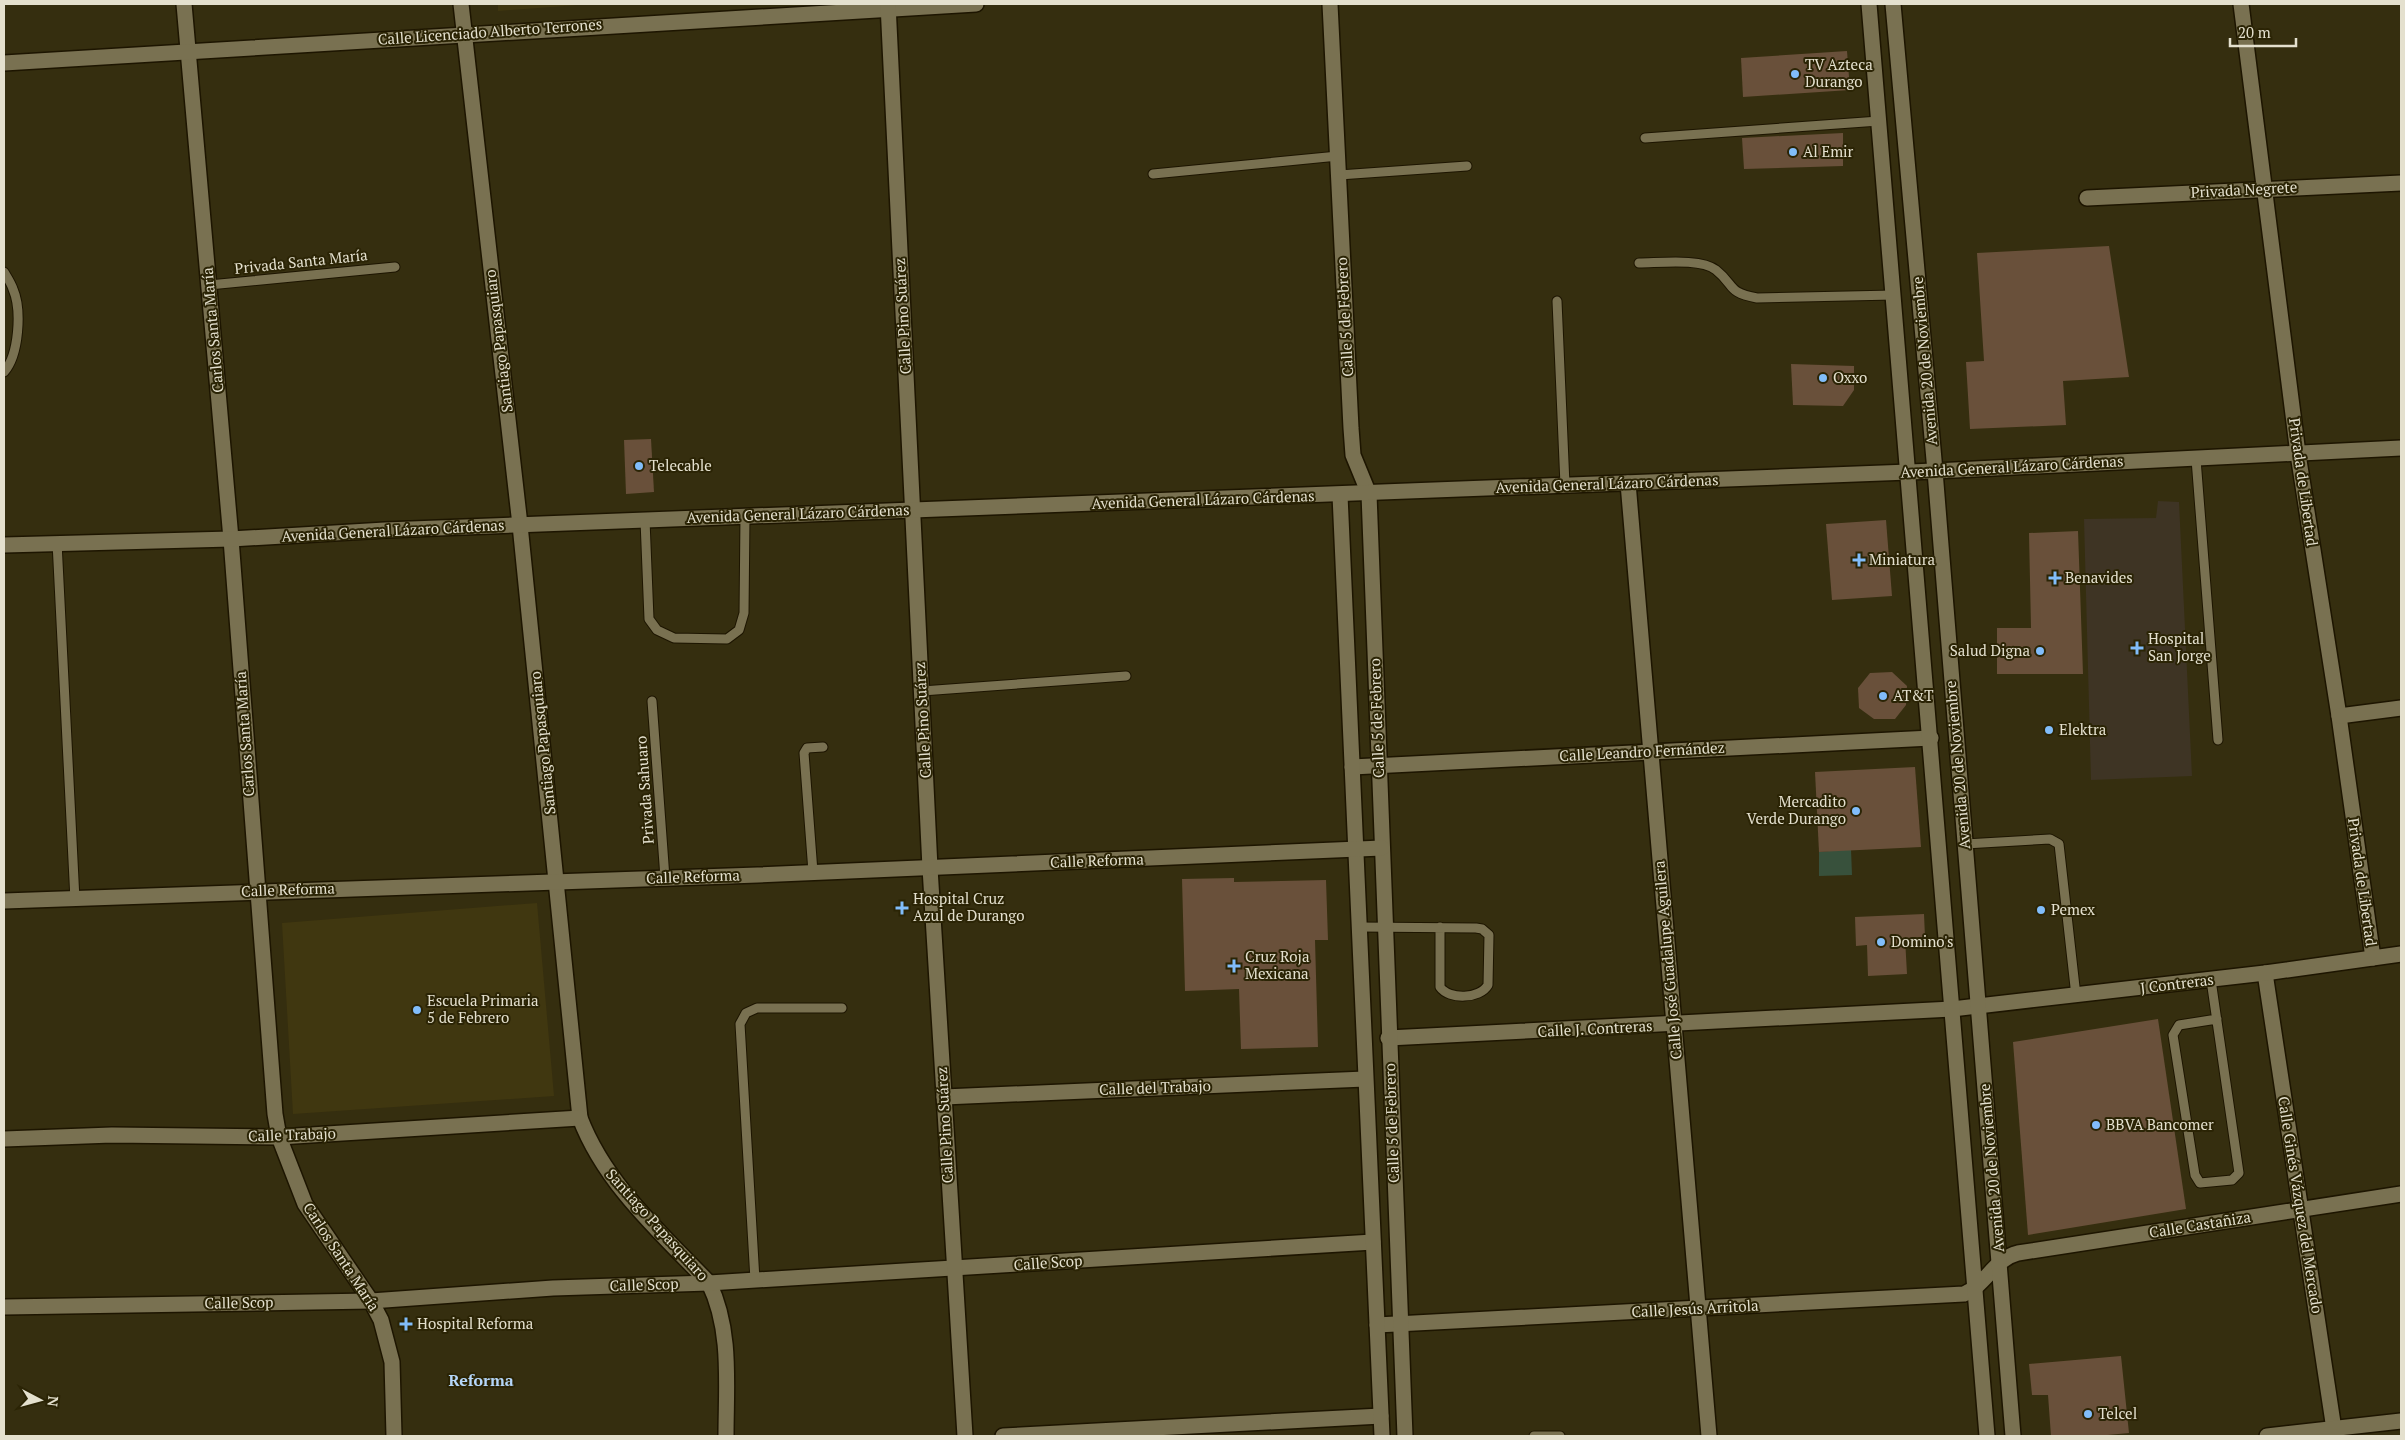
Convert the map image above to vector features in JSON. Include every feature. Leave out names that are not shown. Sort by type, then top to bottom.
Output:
[{"type":"street","name":"Carlos Santa María","points":[[184,4],[231,539],[257,891],[279,1137],[305,1204],[371,1301],[381,1320],[392,1362],[394,1436]]},
{"type":"street","name":"Santiago Papasquiaro","points":[[461,4],[520,525],[580,1118],[590,1144],[617,1184],[709,1283],[718,1301],[725,1343],[726,1436]]},
{"type":"street","name":"Calle Licenciado Alberto Terrones","points":[[4,63],[888,6],[976,4]]},
{"type":"street","name":"Calle 5 de Febrero","points":[[1330,4],[1353,455],[1369,494],[1388,1038],[1405,1436]]},
{"type":"street","name":"Avenida 20 de Noviembre","points":[[1869,4],[1931,738],[1987,1436]]},
{"type":"street","name":"Avenida 20 de Noviembre","points":[[1893,4],[1935,471],[2013,1436]]},
{"type":"street","name":"Privada de Libertad","points":[[2241,4],[2298,454],[2340,716],[2373,958]]},
{"type":"street","name":"Calle Pino Suárez","points":[[888,6],[930,868],[965,1436]]},
{"type":"street","name":"Privada Negrete","points":[[2087,198],[2401,183]]},
{"type":"street","name":"Avenida General Lázaro Cárdenas","points":[[4,545],[57,542],[231,539],[745,516],[1369,494],[1935,471],[2401,448]]},
{"type":"street","name":"Calle José Guadalupe Aguilera","points":[[1628,483],[1709,1436]]},
{"type":"street","name":"Calle 5 de Febrero","points":[[1340,495],[1382,1436]]},
{"type":"street","points":[[2340,716],[2401,708]]},
{"type":"street","name":"Calle Leandro Fernández","points":[[1352,767],[1931,738]]},
{"type":"street","name":"Calle Reforma","points":[[4,901],[75,900],[257,891],[930,868],[1382,848]]},
{"type":"street","name":"J Contreras","points":[[1952,1009],[2211,980],[2401,954]]},
{"type":"street","name":"Calle Ginés Vázquez del Mercado","points":[[2265,973],[2334,1432]]},
{"type":"street","name":"Calle J. Contreras","points":[[1388,1038],[1673,1025],[1952,1009]]},
{"type":"street","name":"Calle del Trabajo","points":[[944,1097],[1365,1079]]},
{"type":"street","name":"Calle Trabajo","points":[[4,1138],[112,1135],[279,1137],[580,1118]]},
{"type":"street","name":"Calle Castañiza","points":[[2000,1261],[2018,1253],[2401,1194]]},
{"type":"street","name":"Calle Scop","points":[[4,1308],[371,1301],[553,1288],[709,1283],[1373,1242]]},
{"type":"street","points":[[1976,1289],[2000,1261]]},
{"type":"street","name":"Calle Jesús Arritola","points":[[1376,1325],[1949,1296],[1964,1294],[1976,1289]]},
{"type":"street","points":[[1003,1436],[1381,1416]]},
{"type":"street","points":[[2267,1436],[2334,1432],[2401,1421]]},
{"type":"lane","points":[[1645,138],[1879,121]]},
{"type":"lane","points":[[1153,174],[1338,156]]},
{"type":"lane","points":[[1338,175],[1467,166]]},
{"type":"lane","points":[[1639,263],[1704,264],[1716,270],[1738,294],[1756,298],[1894,295]]},
{"type":"lane","name":"Privada Santa María","points":[[209,285],[395,267]]},
{"type":"lane","points":[[4,272],[14,290],[18,312],[17,342],[4,372]]},
{"type":"lane","points":[[1557,301],[1565,486]]},
{"type":"lane","points":[[2196,459],[2218,740]]},
{"type":"lane","points":[[645,520],[649,618],[652,624],[657,630],[674,638],[727,639],[739,630],[744,613],[745,516]]},
{"type":"lane","points":[[57,542],[75,900]]},
{"type":"lane","points":[[922,691],[1126,676]]},
{"type":"lane","name":"Privada Sahuaro","points":[[652,701],[665,878]]},
{"type":"lane","points":[[813,872],[804,753],[807,748],[823,747]]},
{"type":"lane","points":[[1965,844],[2050,839],[2060,844],[2076,996]]},
{"type":"lane","points":[[1359,927],[1440,927],[1482,929],[1489,935],[1488,985],[1481,994],[1450,994],[1443,992],[1440,987],[1440,927]]},
{"type":"lane","points":[[2211,980],[2217,1019],[2239,1173],[2232,1180],[2205,1184],[2200,1183],[2195,1175],[2173,1035],[2179,1025],[2217,1019]]},
{"type":"lane","points":[[755,1280],[740,1024],[746,1013],[757,1008],[842,1008]]},
{"type":"lane","points":[[1534,1436],[1550,1434],[1560,1436]]},
{"type":"shaded area","points":[[498,4],[591,4],[498,11]]},
{"type":"shaded area","name":"Hospital San Jorge","points":[[2158,501],[2179,502],[2192,776],[2091,780],[2084,519],[2156,518]]},
{"type":"shaded area","name":"Escuela Primaria 5 de Febrero","points":[[537,903],[554,1096],[293,1114],[282,923]]},
{"type":"green space","points":[[1851,849],[1852,875],[1819,876],[1819,852]]},
{"type":"building","name":"TV Azteca Durango","points":[[1847,51],[1850,90],[1743,97],[1741,58]]},
{"type":"building","name":"Al Emir","points":[[1843,133],[1843,166],[1744,169],[1742,138]]},
{"type":"building","points":[[2109,246],[2129,377],[2063,381],[2066,425],[1970,429],[1966,362],[1984,361],[1977,253]]},
{"type":"building","name":"Oxxo","points":[[1791,364],[1854,366],[1854,390],[1843,406],[1793,405]]},
{"type":"building","name":"Telecable","points":[[651,439],[654,492],[626,494],[624,440]]},
{"type":"building","name":"Miniatura","points":[[1886,520],[1892,596],[1832,600],[1826,524]]},
{"type":"building","points":[[2078,531],[2083,674],[1997,674],[1997,628],[2031,628],[2029,533]]},
{"type":"building","name":"AT&T","points":[[1892,672],[1907,686],[1906,705],[1895,719],[1874,719],[1859,708],[1858,688],[1870,673]]},
{"type":"building","name":"Mercadito Verde Durango","points":[[1915,767],[1921,847],[1819,852],[1815,772]]},
{"type":"building","name":"Cruz Roja Mexicana","points":[[1234,878],[1234,882],[1326,880],[1328,940],[1315,940],[1318,1047],[1241,1049],[1239,989],[1185,991],[1182,879]]},
{"type":"building","name":"Domino's","points":[[1924,914],[1925,937],[1905,938],[1907,974],[1868,976],[1867,945],[1856,946],[1855,917]]},
{"type":"building","name":"BBVA Bancomer","points":[[2158,1019],[2186,1209],[2028,1235],[2013,1042]]},
{"type":"building","name":"Telcel","points":[[2121,1356],[2129,1433],[2097,1436],[2051,1436],[2048,1395],[2032,1395],[2029,1364]]},
{"type":"place","name":"TV Azteca Durango","points":[[1795,74]]},
{"type":"place","name":"Al Emir","points":[[1793,152]]},
{"type":"place","name":"Oxxo","points":[[1823,378]]},
{"type":"place","name":"Telecable","points":[[639,466]]},
{"type":"place","name":"Miniatura","points":[[1859,560]]},
{"type":"place","name":"Benavides","points":[[2055,578]]},
{"type":"place","name":"Hospital San Jorge","points":[[2137,648]]},
{"type":"place","name":"Salud Digna","points":[[2040,651]]},
{"type":"place","name":"AT&T","points":[[1883,696]]},
{"type":"place","name":"Elektra","points":[[2049,730]]},
{"type":"place","name":"Mercadito Verde Durango","points":[[1856,811]]},
{"type":"place","name":"Hospital Cruz Azul de Durango","points":[[902,908]]},
{"type":"place","name":"Pemex","points":[[2041,910]]},
{"type":"place","name":"Domino's","points":[[1881,942]]},
{"type":"place","name":"Cruz Roja Mexicana","points":[[1234,966]]},
{"type":"place","name":"Escuela Primaria 5 de Febrero","points":[[417,1010]]},
{"type":"place","name":"BBVA Bancomer","points":[[2096,1125]]},
{"type":"place","name":"Hospital Reforma","points":[[406,1324]]},
{"type":"place","name":"Telcel","points":[[2088,1414]]},
{"type":"district","name":"Reforma","points":[[481,1380]]}]
